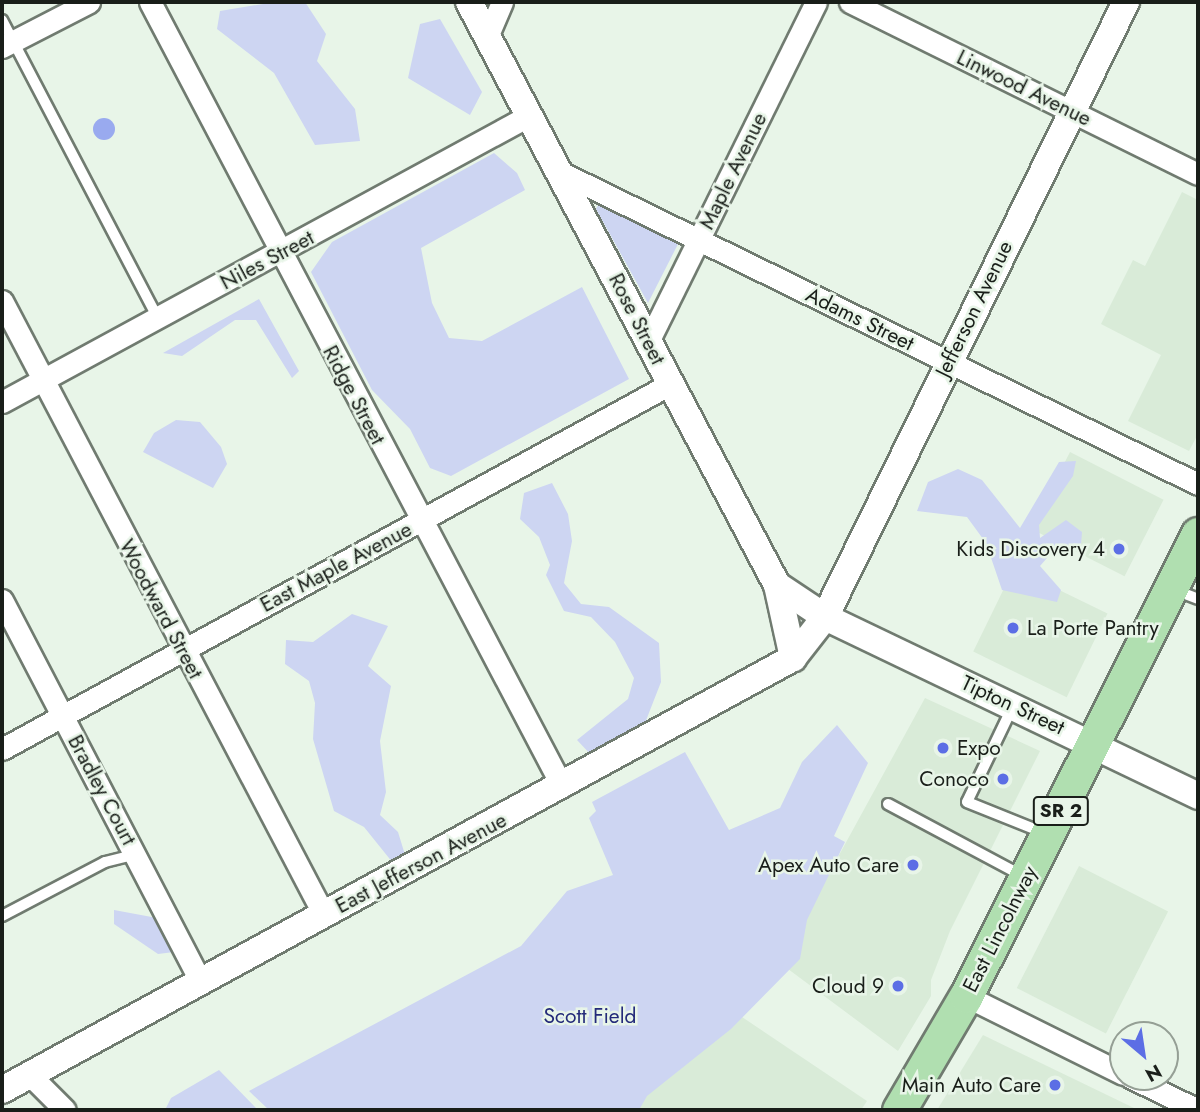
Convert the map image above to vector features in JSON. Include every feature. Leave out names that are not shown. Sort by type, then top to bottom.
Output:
[{"type":"main road","name":"SR 2","points":[[1095,744],[1185,594],[1198,534]]},
{"type":"main road","name":"East Lincolnway","points":[[899,1110],[966,996],[1095,744]]},
{"type":"street","points":[[7,44],[89,2]]},
{"type":"street","name":"Ridge Street","points":[[150,2],[279,253],[562,786]]},
{"type":"street","name":"Rose Street","points":[[469,2],[777,585],[825,617]]},
{"type":"street","points":[[488,35],[502,2]]},
{"type":"street","name":"Maple Avenue","points":[[649,340],[816,2]]},
{"type":"street","name":"Linwood Avenue","points":[[850,2],[1198,174]]},
{"type":"street","name":"Jefferson Avenue","points":[[825,617],[947,362],[1126,2]]},
{"type":"street","name":"Niles Street","points":[[2,402],[530,115]]},
{"type":"street","name":"Adams Street","points":[[560,172],[1198,484]]},
{"type":"street","name":"Woodward Street","points":[[2,301],[182,650],[324,915]]},
{"type":"street","name":"East Maple Avenue","points":[[2,749],[670,384]]},
{"type":"street","points":[[777,585],[793,657]]},
{"type":"street","name":"Bradley Court","points":[[2,600],[200,981]]},
{"type":"street","name":"East Jefferson Avenue","points":[[2,1090],[562,786],[793,657],[825,617]]},
{"type":"street","name":"Tipton Street","points":[[825,617],[1095,744],[1198,796]]},
{"type":"street","points":[[966,996],[1109,1067]]},
{"type":"street","points":[[30,1075],[65,1110]]},
{"type":"street","points":[[1148,1091],[1162,1102],[1198,1110]]},
{"type":"lane","points":[[2,20],[7,44],[158,318]]},
{"type":"lane","points":[[1013,706],[967,802],[1049,835]]},
{"type":"lane","points":[[888,804],[1027,877]]},
{"type":"lane","points":[[2,916],[105,862],[136,854]]},
{"type":"shaded area","points":[[1182,192],[1198,200],[1198,434],[1189,451],[1128,421],[1161,355],[1101,324],[1133,260],[1145,266]]},
{"type":"shaded area","points":[[1070,452],[1164,500],[1125,576],[1031,529]]},
{"type":"shaded area","points":[[1014,568],[1107,614],[1067,697],[973,652]]},
{"type":"shaded area","points":[[925,698],[1040,751],[950,931],[931,980],[931,996],[898,1051],[780,963]]},
{"type":"shaded area","points":[[1079,866],[1168,911],[1112,1021],[1109,1021],[1106,1033],[1017,988]]},
{"type":"shaded area","points":[[733,1011],[867,1101],[861,1110],[628,1110]]},
{"type":"shaded area","points":[[983,1035],[1134,1108],[937,1110]]},
{"type":"green space","points":[[275,2],[305,2],[326,34],[317,61],[355,109],[360,141],[315,145],[274,73],[217,29],[220,11]]},
{"type":"green space","points":[[440,19],[482,92],[470,115],[408,78],[420,24]]},
{"type":"green space","points":[[494,153],[517,173],[525,190],[421,248],[432,303],[449,338],[482,341],[582,287],[629,379],[451,476],[430,468],[410,429],[372,390],[311,272],[332,242]]},
{"type":"green space","points":[[600,201],[678,244],[648,303],[596,209]]},
{"type":"green space","points":[[259,299],[299,371],[292,378],[256,320],[235,320],[182,356],[163,353]]},
{"type":"green space","points":[[176,420],[200,422],[221,447],[227,464],[213,488],[143,452],[154,433]]},
{"type":"green space","points":[[1076,461],[1073,476],[1039,525],[1040,538],[1066,520],[1082,532],[1081,545],[1054,550],[1040,566],[1061,590],[1057,602],[1002,590],[986,543],[967,517],[917,511],[928,482],[958,469],[982,480],[1020,528],[1059,462]]},
{"type":"green space","points":[[552,483],[568,514],[572,541],[564,583],[581,604],[609,607],[659,643],[661,682],[645,723],[593,757],[577,740],[628,699],[634,678],[615,642],[591,617],[564,611],[546,575],[550,565],[539,537],[520,519],[524,493]]},
{"type":"green space","points":[[352,614],[388,626],[368,666],[391,686],[380,741],[386,792],[380,815],[398,832],[406,858],[393,863],[364,827],[334,811],[313,739],[315,703],[309,681],[285,664],[286,640],[313,642]]},
{"type":"green space","name":"Scott Field","points":[[837,725],[868,763],[834,836],[845,842],[807,920],[800,959],[731,1029],[647,1096],[639,1110],[269,1110],[249,1091],[521,946],[567,891],[613,875],[589,818],[596,811],[592,802],[685,752],[729,830],[780,808],[802,762]]},
{"type":"green space","points":[[114,910],[157,918],[174,952],[158,954],[114,924]]},
{"type":"green space","points":[[219,1070],[258,1110],[165,1110],[171,1098]]},
{"type":"water","points":[[104,118],[112,121],[115,129],[112,137],[104,140],[96,137],[93,129],[96,121]]},
{"type":"place","name":"Kids Discovery 4","points":[[1119,549]]},
{"type":"place","name":"La Porte Pantry","points":[[1013,628]]},
{"type":"place","name":"Expo","points":[[943,748]]},
{"type":"place","name":"Conoco","points":[[1003,779]]},
{"type":"place","name":"Apex Auto Care","points":[[913,865]]},
{"type":"place","name":"Cloud 9","points":[[898,986]]},
{"type":"place","name":"Main Auto Care","points":[[1055,1085]]}]
